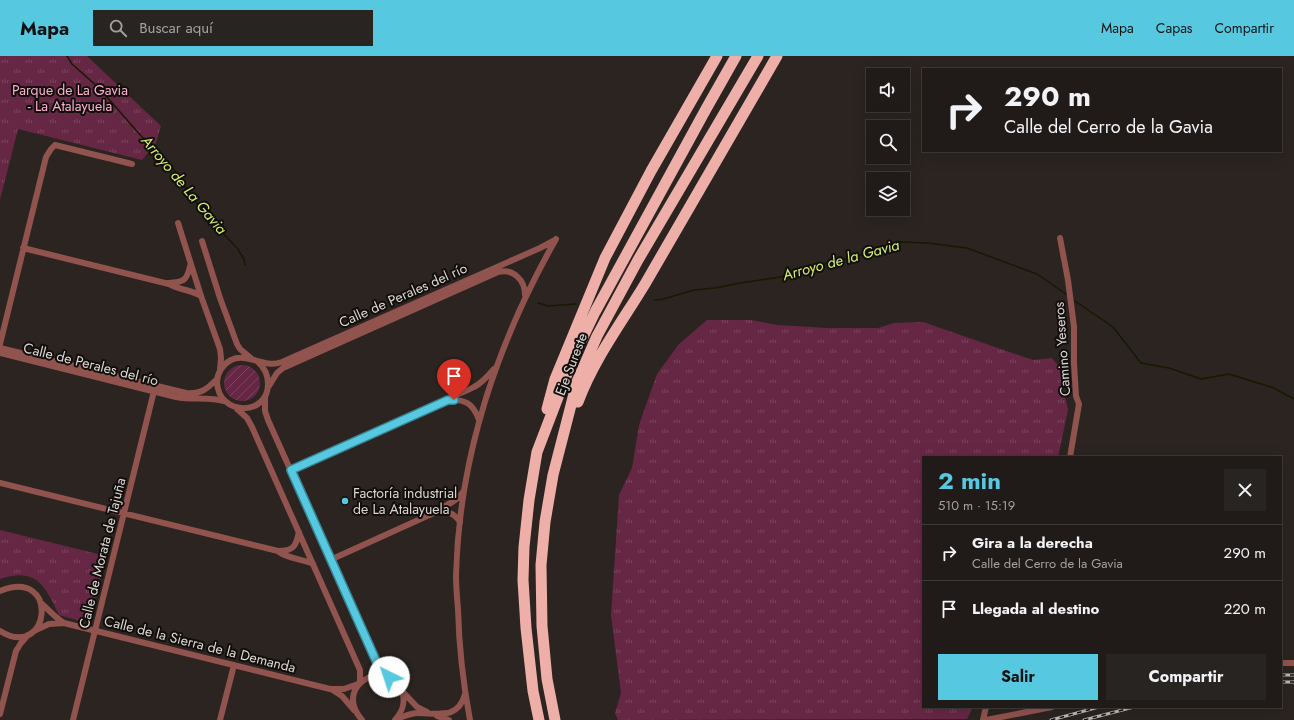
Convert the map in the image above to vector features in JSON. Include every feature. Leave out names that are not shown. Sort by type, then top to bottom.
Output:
[{"type":"highway","points":[[537,452],[543,421],[556,379],[605,258],[651,171],[717,56]]},
{"type":"highway","name":"Eje Sureste","points":[[539,720],[532,683],[526,628],[524,580],[524,547],[529,500],[537,452],[573,358],[595,312],[736,56]]},
{"type":"highway","name":"Eje Sureste","points":[[555,720],[547,679],[542,626],[541,565],[545,522],[553,475],[577,382],[597,336],[638,260],[758,56]]},
{"type":"highway","points":[[559,453],[583,390],[597,362],[652,272],[777,56]]},
{"type":"street","points":[[0,344],[46,156],[51,149],[55,145],[132,164]]},
{"type":"street","points":[[178,222],[190,265],[220,349],[222,358],[217,379],[219,391],[225,401],[247,418],[252,427],[359,667],[359,684],[353,697],[353,705],[356,712]]},
{"type":"street","name":"Camino Yeseros","points":[[1060,238],[1068,280],[1074,327],[1076,396],[1079,404],[1070,456]]},
{"type":"street","name":"Calle de Perales del río","points":[[256,361],[274,364],[287,360],[540,248],[556,239],[525,296]]},
{"type":"street","points":[[202,241],[220,298],[237,344],[240,349],[263,367],[266,373],[268,380],[268,387],[265,397],[267,416],[377,663],[417,707],[430,714],[448,720]]},
{"type":"street","points":[[23,248],[168,284],[195,292],[201,296]]},
{"type":"street","points":[[168,284],[180,282],[186,279],[189,273],[190,265]]},
{"type":"street","name":"Calle de Perales del río","points":[[268,387],[277,373],[283,368],[498,272],[507,271],[519,277],[525,289],[525,296]]},
{"type":"street","points":[[470,720],[459,643],[456,576],[460,522],[479,420],[507,337],[525,296]]},
{"type":"street","name":"Calle de Perales del río","points":[[0,348],[186,393],[200,393],[207,389],[217,379]]},
{"type":"street","name":"Calle de Perales del río","points":[[0,353],[154,392],[183,398],[215,398],[225,401]]},
{"type":"street","points":[[220,371],[233,359],[246,358],[256,361]]},
{"type":"street","points":[[291,470],[448,400],[478,385],[496,367]]},
{"type":"street","name":"Calle de Morata de Tajuña","points":[[74,720],[154,392]]},
{"type":"street","points":[[234,407],[241,408],[254,406],[265,397]]},
{"type":"street","points":[[448,400],[462,400],[469,404],[475,411],[479,420]]},
{"type":"street","points":[[0,483],[278,551],[292,549],[296,544],[299,532]]},
{"type":"street","points":[[330,560],[436,512],[456,500],[465,489]]},
{"type":"street","points":[[436,512],[451,512],[460,522]]},
{"type":"street","points":[[278,551],[283,555],[313,564]]},
{"type":"street","name":"Calle de la Sierra de la Demanda","points":[[1,591],[9,587],[16,586],[30,589],[54,616],[64,623]]},
{"type":"street","points":[[36,630],[42,618],[41,603]]},
{"type":"street","name":"Calle de la Sierra de la Demanda","points":[[28,635],[49,624],[64,623],[330,689],[344,689],[359,684],[370,676],[375,675],[389,677]]},
{"type":"street","points":[[0,631],[12,636],[28,635]]},
{"type":"street","points":[[0,714],[16,651],[28,635]]},
{"type":"street","points":[[1282,663],[1294,663]]},
{"type":"street","points":[[220,720],[234,665]]},
{"type":"street","name":"Calle de la Sierra de la Demanda","points":[[330,689],[342,696],[362,720]]},
{"type":"street","points":[[396,720],[403,707],[404,700],[402,690]]},
{"type":"street","points":[[396,720],[411,714],[445,715],[455,711],[461,704],[465,692]]},
{"type":"street","points":[[986,708],[985,720],[1047,708]]},
{"type":"green space","name":"Parque de La Gavia - La Atalayuela","points":[[0,56],[87,56],[161,126],[156,143],[142,160],[18,129],[0,200]]},
{"type":"green space","points":[[707,320],[751,320],[777,325],[828,328],[878,328],[894,323],[923,322],[1034,360],[1052,358],[1059,367],[1068,410],[1058,456],[922,456],[922,708],[972,708],[967,719],[618,720],[615,713],[621,693],[611,615],[619,495],[632,468],[639,425],[657,374],[679,344]]},
{"type":"green space","points":[[246,365],[255,370],[259,376],[259,390],[255,396],[246,401],[238,401],[229,396],[225,390],[224,379],[229,370],[235,366]]},
{"type":"green space","points":[[0,530],[106,556],[91,615],[81,621],[59,615],[44,588],[31,577],[23,575],[0,579]]},
{"type":"waterway","name":"Arroyo de La Gavia","points":[[67,56],[72,64],[99,88],[142,137],[148,141],[172,167],[194,200],[237,248],[244,259],[245,265]]},
{"type":"waterway","name":"Arroyo de la Gavia","points":[[655,300],[660,300],[694,290],[780,277],[827,263],[852,258],[901,242],[927,243],[967,248],[1037,274],[1066,294]]},
{"type":"waterway","name":"Arroyo de la Gavia","points":[[1075,301],[1113,327],[1141,363],[1169,368],[1201,379],[1229,374],[1274,388],[1294,399]]},
{"type":"waterway","name":"Arroyo de la Gavia","points":[[538,303],[548,306],[576,304]]},
{"type":"railway","points":[[1282,675],[1294,675]]},
{"type":"railway","points":[[1282,682],[1294,682]]},
{"type":"railway","points":[[1051,720],[1095,708]]},
{"type":"railway","points":[[1084,720],[1130,708]]},
{"type":"place","name":"Factoría industrial de La Atalayuela","points":[[345,501]]},
{"type":"route","points":[[389,677],[378,666],[291,470],[448,400],[454,400]]}]
